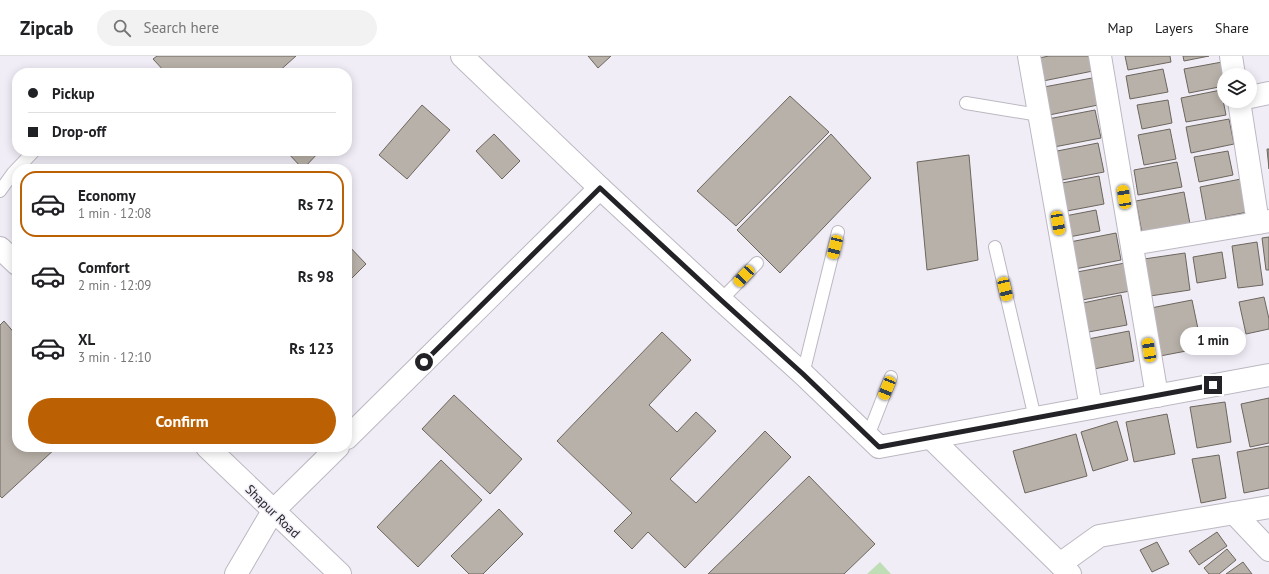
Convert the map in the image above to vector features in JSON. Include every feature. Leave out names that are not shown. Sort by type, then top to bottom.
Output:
[{"type":"street","points":[[462,56],[600,188],[803,374],[879,447],[1269,375]]},
{"type":"street","points":[[1029,56],[1091,408]]},
{"type":"street","points":[[1100,56],[1157,396]]},
{"type":"street","points":[[1231,56],[1233,68]]},
{"type":"street","points":[[1257,96],[1269,94]]},
{"type":"street","points":[[1132,244],[1263,222],[1240,108]]},
{"type":"street","points":[[352,433],[600,188]]},
{"type":"street","points":[[0,248],[12,259]]},
{"type":"street","points":[[931,438],[1065,569],[1099,536],[1269,507]]},
{"type":"street","name":"Shapur Road","points":[[212,452],[340,574]]},
{"type":"street","points":[[236,574],[273,511],[333,452]]},
{"type":"street","points":[[1234,513],[1269,550]]},
{"type":"lane","points":[[966,103],[1039,115]]},
{"type":"lane","points":[[22,164],[29,156]]},
{"type":"lane","points":[[0,191],[12,174]]},
{"type":"lane","points":[[803,374],[838,232]]},
{"type":"lane","points":[[994,246],[1035,418]]},
{"type":"lane","points":[[721,300],[757,263]]},
{"type":"lane","points":[[868,436],[892,377]]},
{"type":"green space","points":[[880,562],[891,574],[867,574]]},
{"type":"building","points":[[157,56],[296,56],[283,68],[161,68],[153,59]]},
{"type":"building","points":[[588,56],[611,56],[598,68]]},
{"type":"building","points":[[1049,56],[1090,56],[1093,71],[1043,81],[1039,58]]},
{"type":"building","points":[[1125,56],[1170,56],[1171,62],[1128,70]]},
{"type":"building","points":[[1183,56],[1209,56],[1184,61]]},
{"type":"building","points":[[1222,62],[1223,68],[1217,68],[1217,87],[1189,93],[1184,69]]},
{"type":"building","points":[[1163,69],[1168,92],[1130,99],[1126,76]]},
{"type":"building","points":[[1092,78],[1098,105],[1049,115],[1044,87]]},
{"type":"building","points":[[1217,91],[1217,108],[1225,108],[1226,115],[1186,122],[1181,98]]},
{"type":"building","points":[[790,96],[829,132],[736,226],[697,191]]},
{"type":"building","points":[[1168,100],[1172,123],[1142,129],[1137,105]]},
{"type":"building","points":[[422,105],[450,130],[407,179],[379,155]]},
{"type":"building","points":[[1095,110],[1101,138],[1054,147],[1048,119]]},
{"type":"building","points":[[1229,119],[1234,144],[1191,153],[1186,127]]},
{"type":"building","points":[[1170,129],[1176,159],[1144,165],[1138,135]]},
{"type":"building","points":[[494,134],[520,161],[502,179],[476,151]]},
{"type":"building","points":[[831,134],[871,178],[780,273],[737,230]]},
{"type":"building","points":[[1098,143],[1104,172],[1057,181],[1052,152]]},
{"type":"building","points":[[1267,149],[1269,149],[1269,169]]},
{"type":"building","points":[[1228,151],[1233,175],[1199,182],[1194,157]]},
{"type":"building","points":[[969,155],[978,260],[927,270],[917,162]]},
{"type":"building","points":[[291,156],[315,156],[308,164],[298,164]]},
{"type":"building","points":[[1177,162],[1182,187],[1138,195],[1134,170]]},
{"type":"building","points":[[1099,176],[1104,204],[1067,211],[1062,183]]},
{"type":"building","points":[[1241,179],[1248,212],[1206,220],[1200,187]]},
{"type":"building","points":[[1184,192],[1190,224],[1142,233],[1136,201]]},
{"type":"building","points":[[1096,210],[1100,231],[1069,237],[1065,216]]},
{"type":"building","points":[[1116,233],[1121,260],[1075,269],[1070,242]]},
{"type":"building","points":[[1269,237],[1269,270],[1266,270],[1262,238]]},
{"type":"building","points":[[1257,242],[1263,285],[1238,288],[1232,246]]},
{"type":"building","points":[[352,249],[366,264],[352,278]]},
{"type":"building","points":[[1222,252],[1226,278],[1197,283],[1193,257]]},
{"type":"building","points":[[1185,253],[1190,290],[1150,296],[1144,259]]},
{"type":"building","points":[[1125,263],[1130,291],[1082,300],[1077,272]]},
{"type":"building","points":[[1121,295],[1127,325],[1083,333],[1078,304]]},
{"type":"building","points":[[1264,297],[1269,319],[1269,329],[1246,334],[1239,302]]},
{"type":"building","points":[[1192,300],[1202,348],[1160,356],[1151,308]]},
{"type":"building","points":[[4,321],[12,330],[12,452],[52,452],[2,498],[0,496],[0,325]]},
{"type":"building","points":[[1129,331],[1134,361],[1089,370],[1083,340]]},
{"type":"building","points":[[662,332],[691,360],[649,405],[677,432],[696,412],[716,431],[670,479],[696,503],[765,431],[791,457],[685,568],[648,532],[632,549],[614,531],[632,513],[557,441]]},
{"type":"building","points":[[454,395],[522,459],[490,494],[422,429]]},
{"type":"building","points":[[1269,398],[1269,443],[1250,447],[1241,404]]},
{"type":"building","points":[[1225,402],[1231,442],[1197,448],[1190,407]]},
{"type":"building","points":[[1167,414],[1175,454],[1134,462],[1126,422]]},
{"type":"building","points":[[1117,421],[1128,460],[1093,471],[1081,432]]},
{"type":"building","points":[[1076,434],[1087,476],[1025,493],[1013,451]]},
{"type":"building","points":[[1269,446],[1269,488],[1244,493],[1237,452]]},
{"type":"building","points":[[1219,455],[1226,498],[1201,503],[1192,459]]},
{"type":"building","points":[[441,460],[482,500],[418,567],[377,527]]},
{"type":"building","points":[[809,476],[875,544],[844,574],[708,574]]},
{"type":"building","points":[[499,509],[523,534],[483,574],[469,574],[451,556]]},
{"type":"building","points":[[1217,532],[1227,546],[1199,565],[1189,551]]},
{"type":"building","points":[[1157,542],[1169,564],[1152,572],[1140,550]]},
{"type":"building","points":[[1227,549],[1236,560],[1219,574],[1209,574],[1204,568]]},
{"type":"building","points":[[1243,562],[1252,574],[1226,574]]},
{"type":"route","points":[[424,362],[600,188],[803,374],[879,447],[1213,385]]}]
